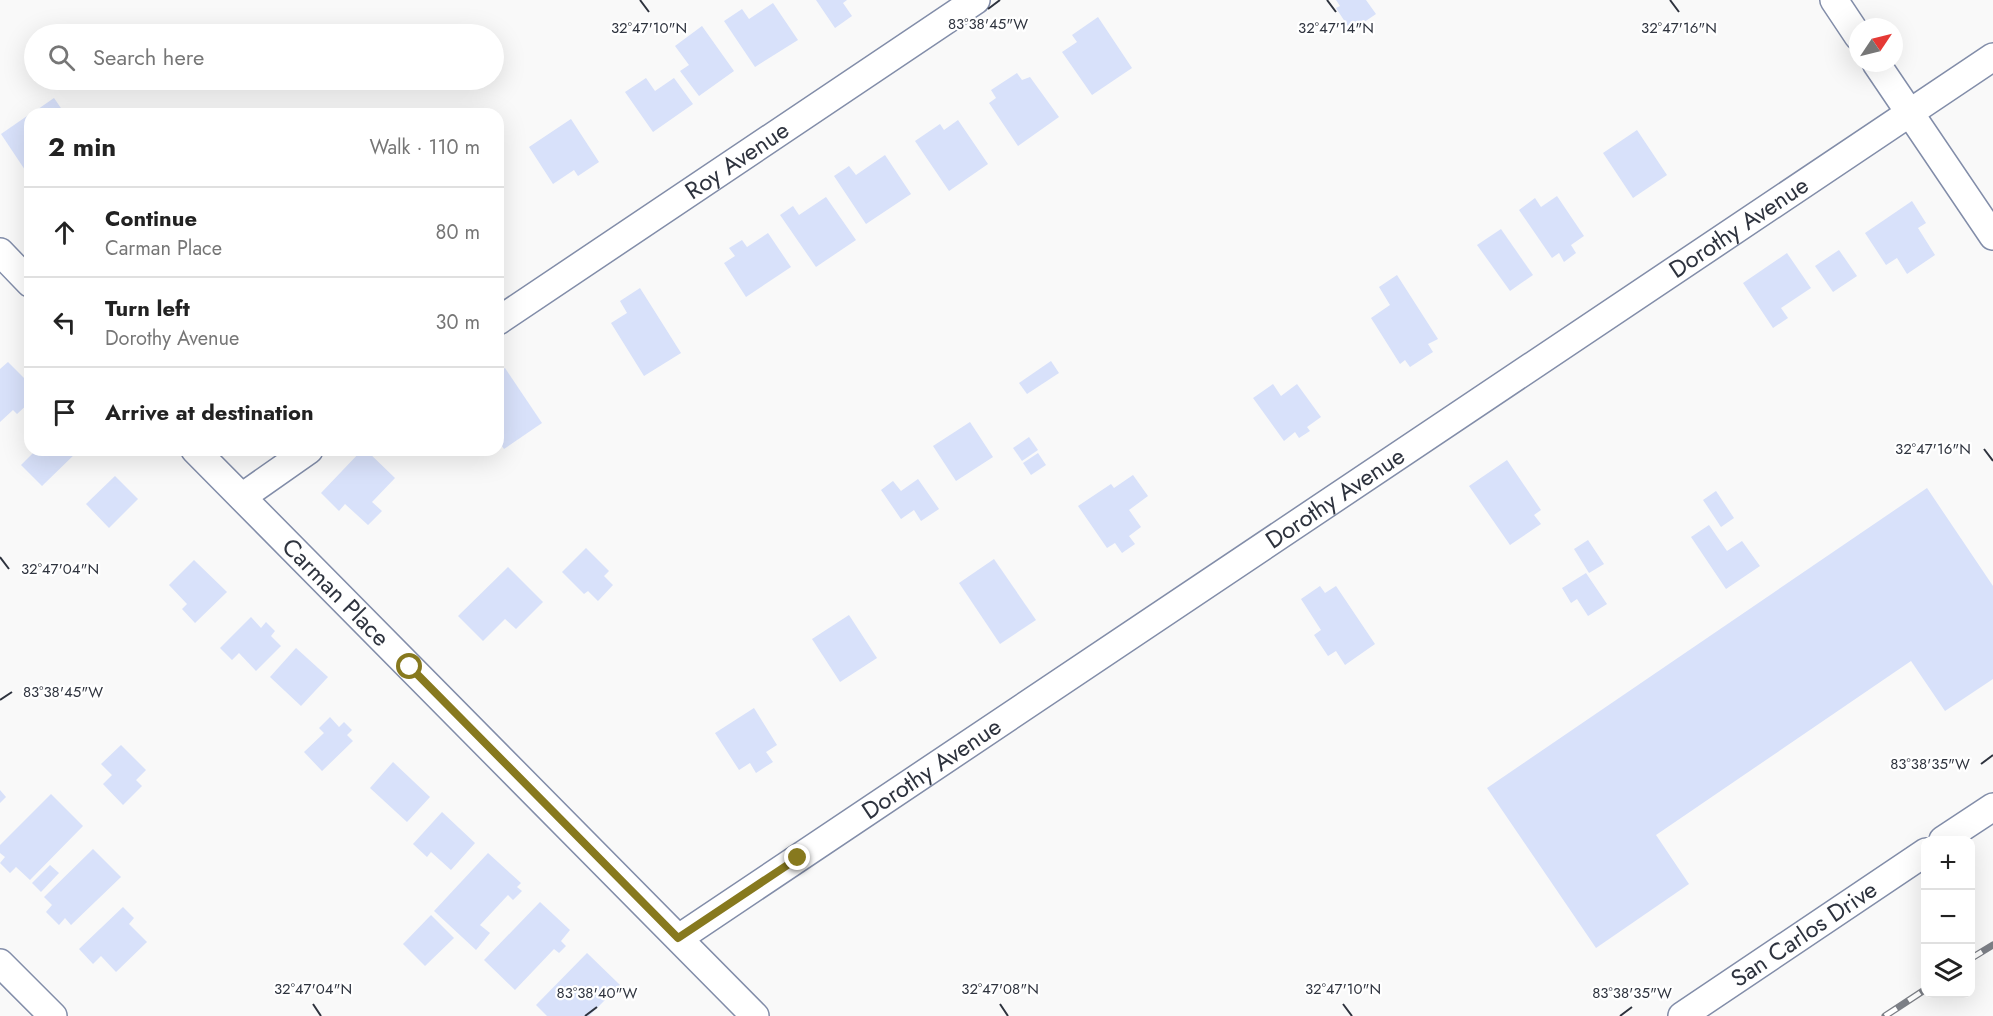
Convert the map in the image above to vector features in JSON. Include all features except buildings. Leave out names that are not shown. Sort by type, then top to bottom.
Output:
[{"type":"street","name":"Roy Avenue","points":[[504,317],[976,0]]},
{"type":"street","points":[[1834,0],[1849,22]]},
{"type":"street","name":"Dorothy Avenue","points":[[678,938],[1993,57]]},
{"type":"street","points":[[1882,72],[1993,236]]},
{"type":"street","points":[[0,252],[24,277]]},
{"type":"street","name":"Carman Place","points":[[201,456],[755,1016]]},
{"type":"street","points":[[242,497],[300,456]]},
{"type":"street","points":[[1949,836],[1993,807]]},
{"type":"street","name":"San Carlos Drive","points":[[1682,1016],[1921,855]]},
{"type":"street","points":[[0,963],[53,1016]]},
{"type":"railway","points":[[1975,956],[1993,945]]},
{"type":"railway","points":[[1885,1016],[1921,992]]},
{"type":"route","points":[[410,667],[678,938],[798,858]]}]
